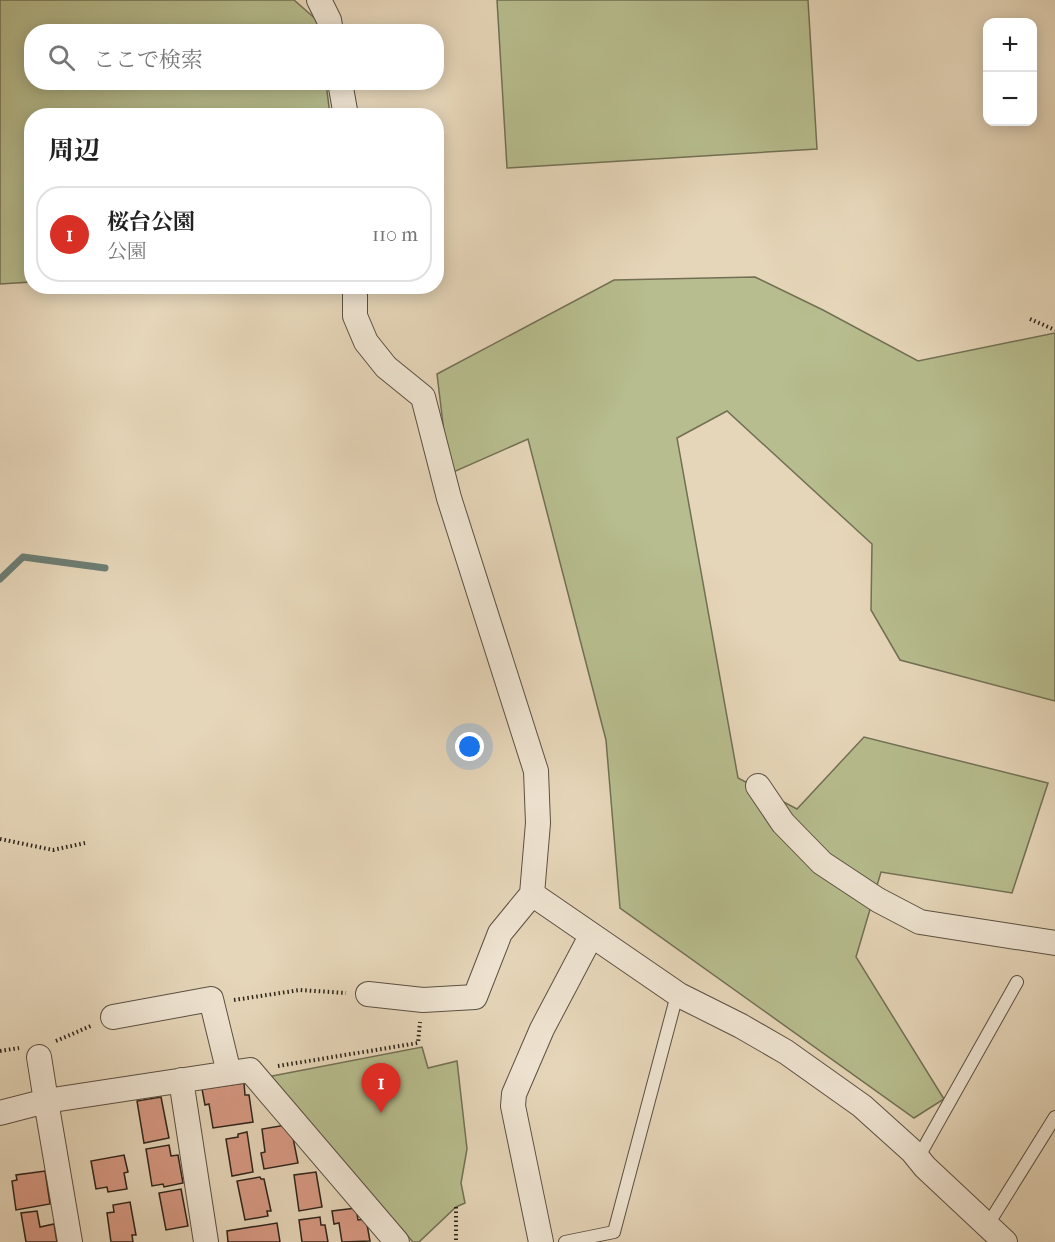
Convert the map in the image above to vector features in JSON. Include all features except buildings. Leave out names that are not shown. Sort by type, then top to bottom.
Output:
[{"type":"street","points":[[319,0],[330,24]]},
{"type":"street","points":[[341,90],[344,108]]},
{"type":"street","points":[[355,294],[355,316],[366,342],[386,367],[423,397],[446,488],[536,771],[538,823],[532,894],[500,933],[475,997],[423,1000],[368,994]]},
{"type":"street","points":[[758,786],[783,823],[822,863],[878,900],[920,922],[1055,943]]},
{"type":"street","points":[[532,894],[679,995],[786,1052],[862,1106],[996,1234]]},
{"type":"street","points":[[541,1242],[513,1106],[514,1094],[542,1029],[591,936]]},
{"type":"street","points":[[113,1017],[212,999],[239,1071],[397,1242]]},
{"type":"street","points":[[38,1048],[70,1242]]},
{"type":"street","points":[[0,1113],[46,1101],[239,1071]]},
{"type":"street","points":[[181,1080],[206,1242]]},
{"type":"lane","points":[[918,1158],[1017,982]]},
{"type":"lane","points":[[565,1242],[614,1232],[674,1006],[679,995]]},
{"type":"lane","points":[[996,1234],[1055,1116]]},
{"type":"path","points":[[1030,319],[1055,330]]},
{"type":"path","points":[[0,838],[53,850],[85,843]]},
{"type":"path","points":[[213,1004],[300,990],[368,994]]},
{"type":"path","points":[[239,1071],[418,1044],[423,1000]]},
{"type":"path","points":[[0,1051],[38,1048],[113,1017]]},
{"type":"path","points":[[456,1207],[456,1242]]},
{"type":"green space","points":[[0,0],[294,0],[318,21],[318,24],[24,24],[24,90],[327,90],[329,108],[24,108],[24,282],[0,284]]},
{"type":"green space","points":[[497,0],[808,0],[817,149],[507,168]]},
{"type":"green space","points":[[755,277],[823,310],[918,361],[1055,333],[1055,701],[900,660],[871,610],[872,544],[727,411],[677,438],[738,778],[797,809],[864,737],[1048,783],[1012,893],[881,872],[856,957],[944,1099],[914,1118],[620,908],[606,740],[528,439],[449,474],[437,374],[614,280]]},
{"type":"green space","points":[[422,1047],[428,1068],[457,1061],[467,1149],[461,1183],[465,1203],[456,1207],[419,1242],[413,1242],[267,1077]]},
{"type":"waterway","points":[[0,579],[23,557],[105,568]]},
{"type":"place","name":"桜台公園","points":[[381,1113]]}]
